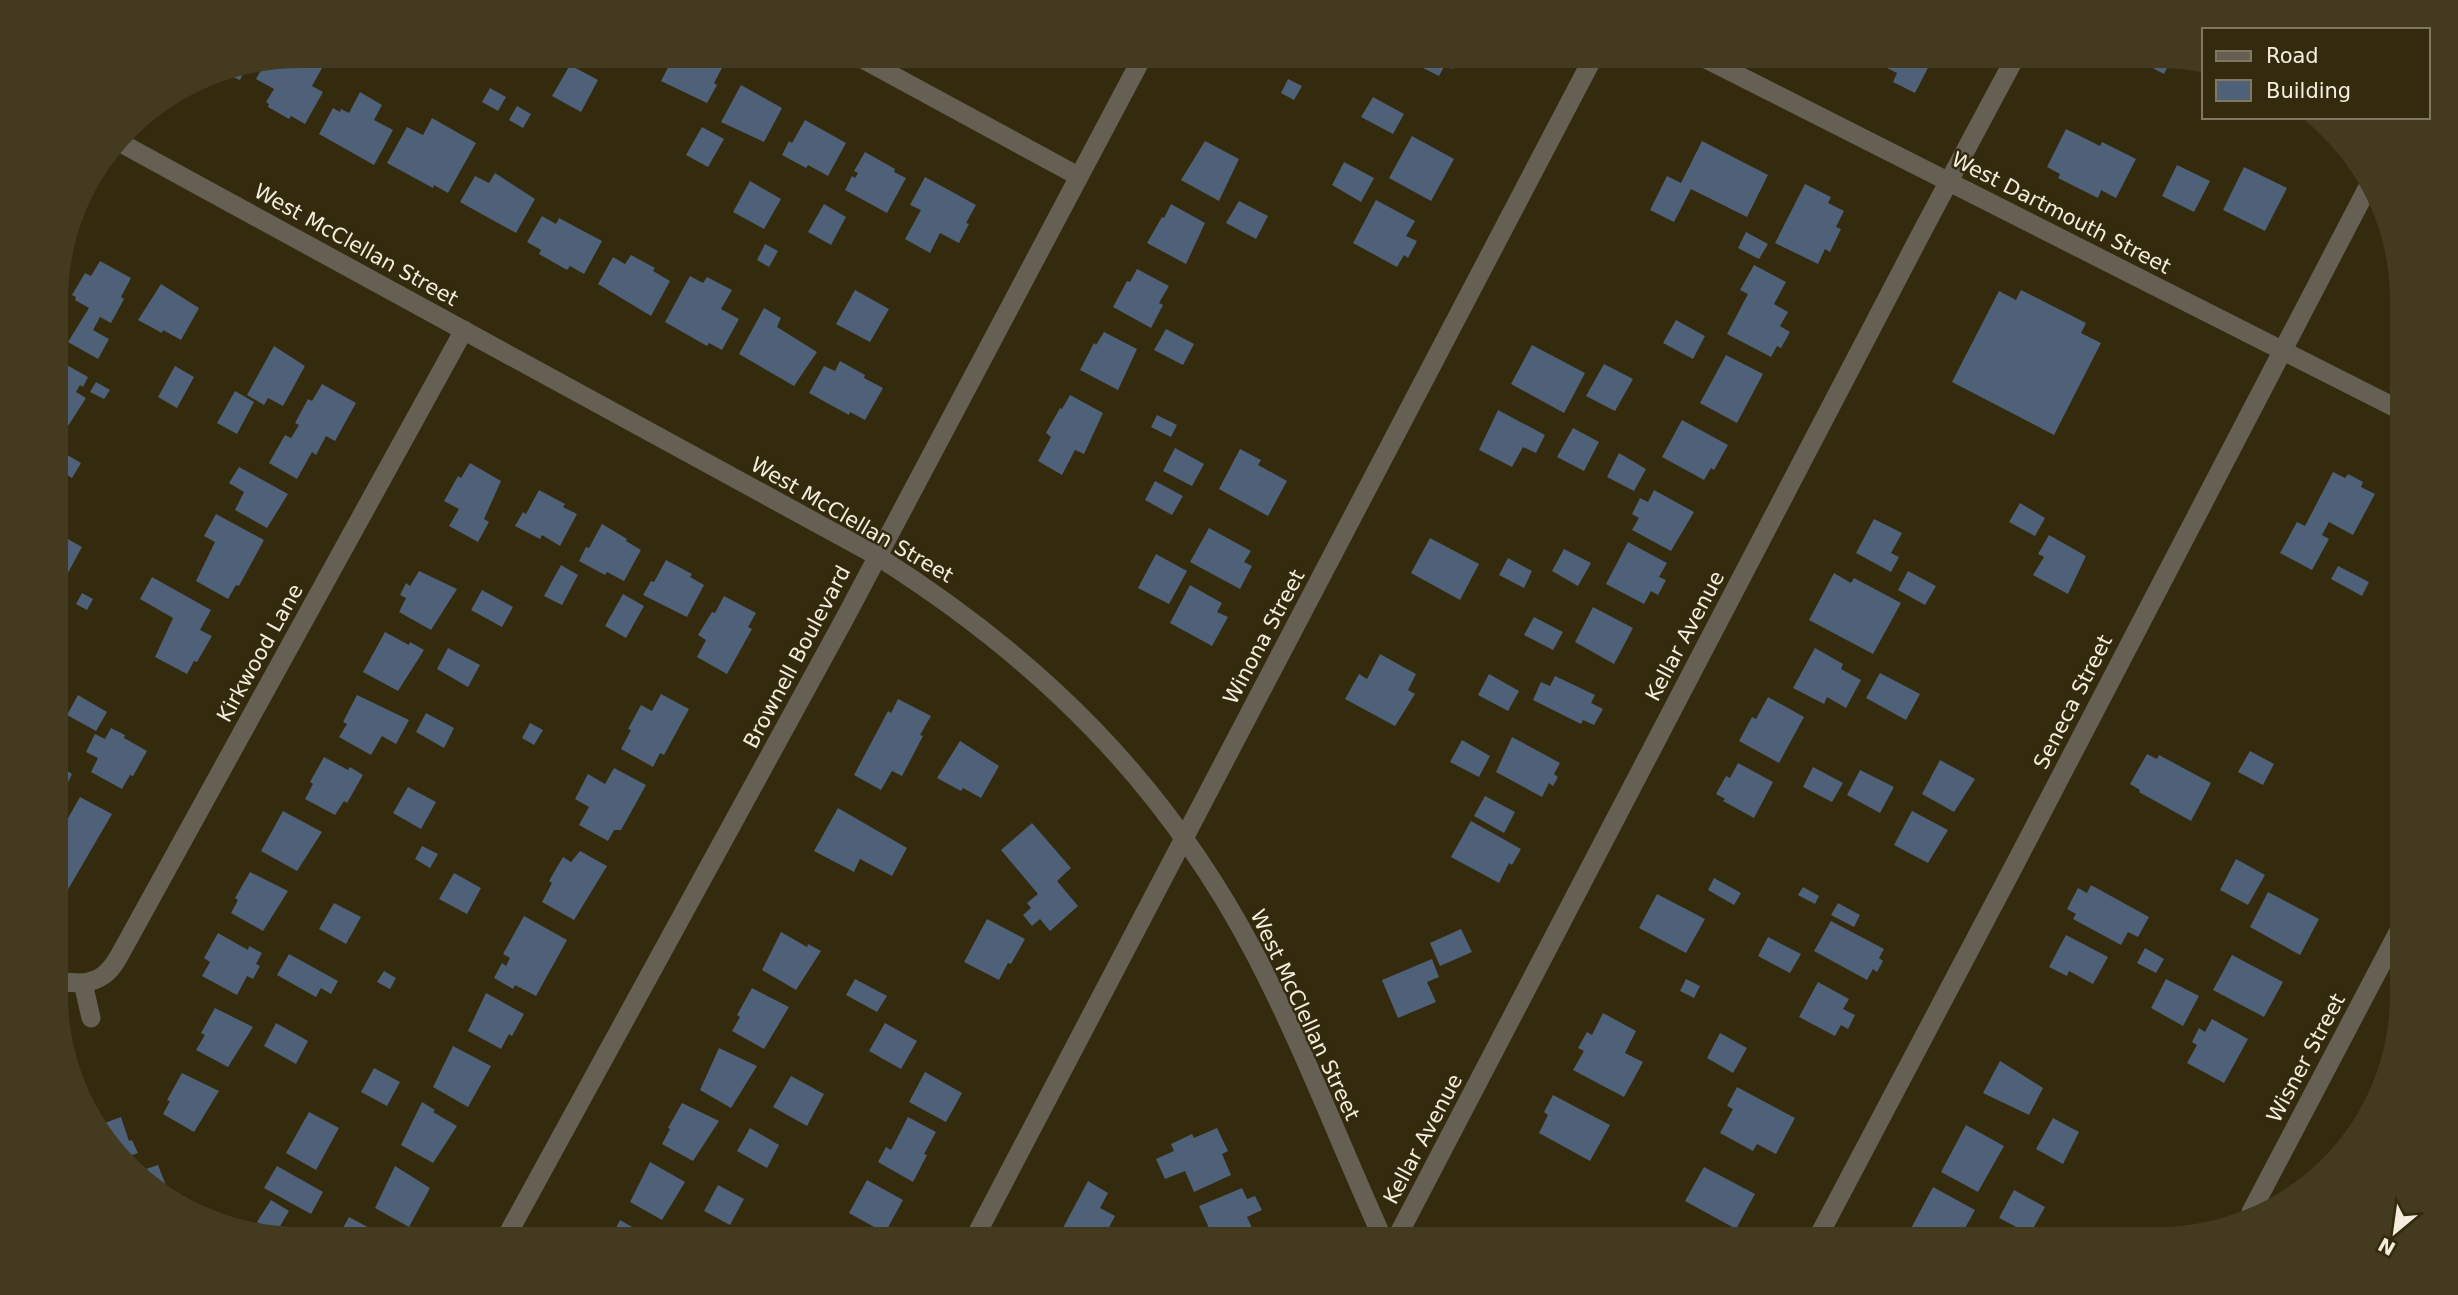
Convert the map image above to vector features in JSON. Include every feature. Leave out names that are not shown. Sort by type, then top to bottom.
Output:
[{"type":"street","name":"Winona Street","points":[[981,1227],[1588,68]]},
{"type":"street","name":"West Dartmouth Street","points":[[1724,68],[2390,405]]},
{"type":"street","name":"Kellar Avenue","points":[[1403,1226],[2011,68]]},
{"type":"street","points":[[881,69],[1078,176]]},
{"type":"street","name":"Brownell Boulevard","points":[[512,1227],[877,556],[1136,69]]},
{"type":"street","name":"West McClellan Street","points":[[127,146],[877,556],[923,585],[989,633],[1047,683],[1113,750],[1185,838],[1221,894],[1266,976],[1377,1226]]},
{"type":"street","name":"Seneca Street","points":[[1824,1226],[2364,194]]},
{"type":"street","name":"Kirkwood Lane","points":[[83,984],[100,979],[118,958],[464,330]]},
{"type":"street","name":"Wisner Street","points":[[2254,1206],[2390,948]]},
{"type":"street","points":[[68,983],[83,984],[91,1018]]},
{"type":"building","points":[[1424,68],[1443,68],[1439,76]]},
{"type":"building","points":[[1888,68],[1928,68],[1915,93],[1893,82],[1897,73]]},
{"type":"building","points":[[2153,68],[2167,69],[2164,74]]},
{"type":"building","points":[[321,69],[312,86],[323,92],[305,124],[291,116],[289,119],[268,107],[266,102],[274,89],[256,79],[260,72]]},
{"type":"building","points":[[568,69],[577,69],[598,80],[581,112],[552,96]]},
{"type":"building","points":[[667,69],[722,69],[714,83],[717,85],[707,103],[661,81]]},
{"type":"building","points":[[1288,79],[1302,86],[1294,100],[1281,93]]},
{"type":"building","points":[[741,85],[782,108],[764,142],[721,122]]},
{"type":"building","points":[[490,88],[506,97],[498,111],[482,102]]},
{"type":"building","points":[[360,92],[382,105],[374,120],[393,130],[374,165],[319,134],[333,108],[349,113]]},
{"type":"building","points":[[1373,97],[1404,114],[1393,134],[1361,117]]},
{"type":"building","points":[[517,106],[531,114],[523,128],[509,120]]},
{"type":"building","points":[[432,118],[476,143],[448,193],[434,185],[433,188],[387,163],[407,127],[423,135]]},
{"type":"building","points":[[805,120],[846,143],[828,176],[782,155]]},
{"type":"building","points":[[702,127],[724,139],[708,167],[686,155]]},
{"type":"building","points":[[2066,129],[2100,146],[2102,142],[2136,159],[2116,198],[2101,190],[2098,198],[2058,178],[2060,174],[2047,167]]},
{"type":"building","points":[[1412,136],[1454,159],[1431,201],[1389,178]]},
{"type":"building","points":[[1205,141],[1239,159],[1219,201],[1181,180]]},
{"type":"building","points":[[1702,141],[1768,175],[1747,217],[1691,189],[1674,222],[1650,210],[1667,176],[1681,183]]},
{"type":"building","points":[[865,152],[906,178],[887,213],[845,190],[852,176],[855,178],[858,173],[854,171]]},
{"type":"building","points":[[1344,162],[1374,178],[1361,202],[1332,185]]},
{"type":"building","points":[[2177,165],[2210,181],[2194,212],[2162,196]]},
{"type":"building","points":[[2244,167],[2287,188],[2265,231],[2223,210]]},
{"type":"building","points":[[495,173],[535,199],[516,233],[460,202],[475,176],[489,183]]},
{"type":"building","points":[[925,177],[976,205],[959,243],[940,233],[930,253],[905,239],[921,210],[910,205]]},
{"type":"building","points":[[750,181],[781,199],[764,229],[733,212]]},
{"type":"building","points":[[1805,184],[1831,197],[1828,203],[1844,211],[1836,227],[1841,229],[1830,252],[1825,249],[1818,264],[1775,243]]},
{"type":"building","points":[[1376,200],[1415,221],[1406,236],[1417,241],[1408,258],[1404,255],[1397,267],[1353,243]]},
{"type":"building","points":[[1239,201],[1268,216],[1256,239],[1226,223]]},
{"type":"building","points":[[824,204],[846,217],[831,245],[808,232]]},
{"type":"building","points":[[1171,204],[1205,223],[1186,264],[1147,243]]},
{"type":"building","points":[[542,216],[556,224],[559,218],[602,241],[584,274],[570,266],[567,270],[539,254],[541,250],[527,242]]},
{"type":"building","points":[[1746,232],[1768,244],[1759,259],[1738,248]]},
{"type":"building","points":[[765,244],[778,251],[769,267],[757,260]]},
{"type":"building","points":[[631,255],[655,268],[653,271],[670,281],[651,316],[598,284],[613,257],[625,264]]},
{"type":"building","points":[[100,261],[131,278],[121,297],[124,299],[111,323],[100,317],[93,330],[109,339],[98,359],[69,343],[89,308],[75,300],[76,297],[72,295],[85,273],[91,276]]},
{"type":"building","points":[[1754,265],[1786,282],[1774,304],[1788,312],[1780,326],[1790,332],[1781,348],[1777,346],[1771,357],[1727,334],[1748,294],[1740,290]]},
{"type":"building","points":[[1137,269],[1169,286],[1159,303],[1163,305],[1151,328],[1113,307]]},
{"type":"building","points":[[690,276],[703,283],[707,277],[732,290],[721,309],[739,319],[722,350],[709,343],[707,346],[665,322]]},
{"type":"building","points":[[161,284],[199,308],[181,340],[138,320]]},
{"type":"building","points":[[855,290],[889,309],[870,342],[836,324]]},
{"type":"building","points":[[2021,290],[2086,323],[2081,333],[2101,343],[2054,435],[1952,382],[1999,291],[2016,300]]},
{"type":"building","points":[[764,308],[781,318],[777,327],[817,352],[794,386],[739,354]]},
{"type":"building","points":[[1676,320],[1705,336],[1693,359],[1663,343]]},
{"type":"building","points":[[1166,329],[1194,344],[1183,365],[1154,350]]},
{"type":"building","points":[[1104,332],[1137,349],[1118,390],[1080,370],[1094,343],[1096,345]]},
{"type":"building","points":[[1532,345],[1585,373],[1564,413],[1511,384]]},
{"type":"building","points":[[274,346],[305,366],[283,406],[268,398],[264,405],[247,395]]},
{"type":"building","points":[[1726,355],[1763,374],[1737,423],[1700,403]]},
{"type":"building","points":[[840,361],[883,388],[865,420],[850,412],[849,415],[809,393],[824,366],[835,371]]},
{"type":"building","points":[[1604,364],[1633,379],[1615,411],[1586,396]]},
{"type":"building","points":[[69,366],[88,377],[83,387],[80,385],[76,392],[86,398],[69,425]]},
{"type":"building","points":[[175,366],[194,377],[177,408],[158,397]]},
{"type":"building","points":[[96,382],[110,390],[104,399],[90,392]]},
{"type":"building","points":[[322,384],[356,403],[335,441],[326,436],[316,455],[312,452],[297,479],[269,463],[285,435],[291,438],[299,425],[295,423],[308,399],[312,401]]},
{"type":"building","points":[[235,391],[254,402],[237,434],[217,423]]},
{"type":"building","points":[[1070,395],[1103,413],[1084,454],[1075,450],[1062,475],[1038,461],[1051,437],[1046,433]]},
{"type":"building","points":[[1498,410],[1545,435],[1536,453],[1523,447],[1512,467],[1479,450]]},
{"type":"building","points":[[1157,415],[1177,425],[1171,437],[1151,427]]},
{"type":"building","points":[[1682,420],[1728,445],[1714,470],[1711,468],[1704,480],[1662,457]]},
{"type":"building","points":[[1573,428],[1599,442],[1584,471],[1557,457]]},
{"type":"building","points":[[1175,448],[1204,464],[1192,486],[1163,471]]},
{"type":"building","points":[[1240,449],[1261,460],[1258,465],[1287,481],[1268,516],[1219,489]]},
{"type":"building","points":[[1619,453],[1646,469],[1634,491],[1607,477]]},
{"type":"building","points":[[69,456],[81,463],[72,478],[69,476]]},
{"type":"building","points":[[470,463],[501,481],[484,519],[489,522],[478,542],[449,526],[459,509],[444,501],[458,476],[461,478]]},
{"type":"building","points":[[239,467],[288,494],[267,528],[235,510],[244,492],[229,483]]},
{"type":"building","points":[[2333,472],[2345,478],[2348,474],[2363,482],[2361,487],[2375,494],[2353,535],[2329,522],[2322,535],[2329,539],[2312,570],[2280,553],[2297,522],[2305,526]]},
{"type":"building","points":[[1155,481],[1183,496],[1172,515],[1145,500]]},
{"type":"building","points":[[539,490],[577,514],[560,546],[542,535],[540,539],[515,526],[523,512],[526,514]]},
{"type":"building","points":[[1654,490],[1694,512],[1671,551],[1632,530],[1639,518],[1632,514],[1640,498],[1648,502]]},
{"type":"building","points":[[2020,503],[2045,518],[2035,536],[2009,522]]},
{"type":"building","points":[[216,514],[264,540],[239,586],[236,585],[228,599],[196,581],[215,542],[204,536]]},
{"type":"building","points":[[1874,519],[1902,533],[1891,553],[1899,557],[1891,572],[1856,553]]},
{"type":"building","points":[[602,524],[641,550],[624,581],[607,572],[605,575],[579,561]]},
{"type":"building","points":[[1209,528],[1251,551],[1244,562],[1252,566],[1240,589],[1190,562]]},
{"type":"building","points":[[2049,535],[2086,556],[2068,594],[2033,575],[2044,557],[2038,554]]},
{"type":"building","points":[[1430,538],[1479,564],[1460,600],[1411,573]]},
{"type":"building","points":[[69,540],[82,547],[69,572]]},
{"type":"building","points":[[1628,542],[1667,563],[1659,577],[1666,580],[1658,595],[1651,591],[1644,604],[1606,584]]},
{"type":"building","points":[[1564,549],[1591,563],[1578,586],[1552,571]]},
{"type":"building","points":[[1156,554],[1187,571],[1169,604],[1138,588]]},
{"type":"building","points":[[1508,558],[1532,571],[1524,588],[1499,575]]},
{"type":"building","points":[[666,560],[692,574],[690,577],[704,585],[687,617],[643,595]]},
{"type":"building","points":[[561,565],[578,575],[562,605],[544,596]]},
{"type":"building","points":[[2338,566],[2369,582],[2362,596],[2331,579]]},
{"type":"building","points":[[419,571],[457,589],[431,630],[399,612],[406,598],[400,595],[406,583],[410,586]]},
{"type":"building","points":[[1908,571],[1936,586],[1925,605],[1898,590]]},
{"type":"building","points":[[1834,573],[1851,583],[1854,578],[1901,603],[1873,654],[1809,620]]},
{"type":"building","points":[[152,577],[211,610],[200,630],[212,636],[187,674],[155,657],[173,618],[140,599]]},
{"type":"building","points":[[1190,585],[1222,603],[1217,612],[1228,617],[1212,646],[1170,623]]},
{"type":"building","points":[[482,590],[513,607],[502,627],[471,610]]},
{"type":"building","points":[[82,593],[93,599],[87,610],[76,604]]},
{"type":"building","points":[[623,594],[644,606],[626,638],[605,626]]},
{"type":"building","points":[[724,596],[756,613],[748,627],[752,629],[727,674],[697,657],[706,640],[698,635]]},
{"type":"building","points":[[1593,607],[1633,628],[1614,664],[1575,642]]},
{"type":"building","points":[[1534,617],[1563,632],[1553,650],[1524,635]]},
{"type":"building","points":[[385,632],[424,650],[398,691],[363,672]]},
{"type":"building","points":[[448,648],[480,665],[468,687],[437,669]]},
{"type":"building","points":[[1815,648],[1843,664],[1841,669],[1861,680],[1846,708],[1827,697],[1824,704],[1793,688]]},
{"type":"building","points":[[1380,654],[1416,674],[1408,690],[1415,694],[1395,726],[1345,699],[1359,674],[1367,679]]},
{"type":"building","points":[[1880,673],[1920,694],[1906,720],[1866,698]]},
{"type":"building","points":[[1489,674],[1519,691],[1508,711],[1478,695]]},
{"type":"building","points":[[1555,676],[1595,695],[1591,703],[1603,709],[1594,725],[1583,720],[1581,724],[1533,700],[1541,682],[1550,686]]},
{"type":"building","points":[[661,694],[689,709],[664,755],[660,753],[653,767],[621,749],[641,705],[652,711]]},
{"type":"building","points":[[78,695],[107,712],[96,731],[68,716]]},
{"type":"building","points":[[357,695],[409,720],[396,744],[382,736],[371,755],[339,737],[347,724],[343,722]]},
{"type":"building","points":[[1768,697],[1804,717],[1779,763],[1739,741],[1752,717],[1756,719]]},
{"type":"building","points":[[898,699],[931,716],[902,776],[892,771],[881,790],[854,775],[888,711],[891,713]]},
{"type":"building","points":[[426,713],[454,728],[444,748],[416,732]]},
{"type":"building","points":[[530,723],[543,730],[534,745],[522,738]]},
{"type":"building","points":[[111,728],[147,751],[122,789],[91,772],[98,758],[86,752],[95,734],[105,739]]},
{"type":"building","points":[[1512,737],[1560,763],[1554,774],[1558,777],[1553,786],[1549,783],[1542,797],[1496,772]]},
{"type":"building","points":[[1462,740],[1490,756],[1479,777],[1450,762]]},
{"type":"building","points":[[960,741],[999,766],[981,798],[937,778]]},
{"type":"building","points":[[2250,751],[2274,764],[2263,785],[2238,772]]},
{"type":"building","points":[[2147,754],[2157,759],[2159,755],[2211,783],[2191,821],[2139,792],[2140,790],[2130,784]]},
{"type":"building","points":[[324,757],[363,775],[347,803],[344,801],[335,815],[305,799],[313,784],[310,782]]},
{"type":"building","points":[[1940,760],[1975,779],[1954,812],[1922,794]]},
{"type":"building","points":[[1738,763],[1773,782],[1754,818],[1723,801],[1725,799],[1716,794],[1726,776],[1730,778]]},
{"type":"building","points":[[1813,767],[1843,783],[1832,802],[1803,787]]},
{"type":"building","points":[[614,768],[646,785],[621,830],[614,830],[608,841],[579,825],[589,807],[575,799],[588,774],[605,784]]},
{"type":"building","points":[[1860,770],[1894,787],[1880,813],[1847,795]]},
{"type":"building","points":[[408,787],[436,802],[421,829],[393,813]]},
{"type":"building","points":[[1485,796],[1515,812],[1504,833],[1474,816]]},
{"type":"building","points":[[80,797],[112,814],[68,889],[68,818]]},
{"type":"building","points":[[838,808],[907,848],[892,876],[860,859],[854,872],[814,851]]},
{"type":"building","points":[[283,811],[322,832],[297,871],[261,851]]},
{"type":"building","points":[[1912,811],[1948,830],[1928,863],[1894,845]]},
{"type":"building","points":[[1471,821],[1521,849],[1512,865],[1509,863],[1499,883],[1451,857]]},
{"type":"building","points":[[1032,823],[1071,868],[1057,881],[1078,906],[1050,931],[1040,919],[1032,926],[1023,915],[1031,908],[1027,903],[1038,894],[1001,850]]},
{"type":"building","points":[[422,846],[438,854],[430,868],[415,859]]},
{"type":"building","points":[[580,851],[607,866],[574,920],[542,902],[552,883],[549,881],[563,857],[571,862]]},
{"type":"building","points":[[2236,859],[2265,875],[2248,905],[2220,890]]},
{"type":"building","points":[[250,872],[288,891],[263,931],[231,913],[238,900],[235,898]]},
{"type":"building","points":[[454,873],[481,888],[467,914],[439,899]]},
{"type":"building","points":[[1714,878],[1741,893],[1734,905],[1708,890]]},
{"type":"building","points":[[2091,885],[2149,917],[2138,937],[2128,932],[2121,945],[2073,919],[2076,914],[2067,909],[2078,888],[2087,893]]},
{"type":"building","points":[[1803,887],[1819,896],[1815,904],[1798,895]]},
{"type":"building","points":[[2268,892],[2319,919],[2300,955],[2250,927]]},
{"type":"building","points":[[1657,894],[1705,919],[1686,953],[1639,928]]},
{"type":"building","points":[[334,903],[361,917],[346,944],[319,929]]},
{"type":"building","points":[[1838,903],[1860,915],[1854,927],[1831,915]]},
{"type":"building","points":[[524,916],[567,940],[536,996],[515,985],[513,989],[494,978],[502,963],[506,966],[510,958],[503,954]]},
{"type":"building","points":[[987,919],[1025,939],[999,980],[964,962]]},
{"type":"building","points":[[1831,921],[1884,949],[1879,958],[1883,961],[1877,972],[1873,969],[1867,980],[1814,951]]},
{"type":"building","points":[[1461,929],[1472,952],[1440,966],[1430,943]]},
{"type":"building","points":[[781,932],[807,947],[808,944],[821,951],[796,990],[762,970]]},
{"type":"building","points":[[218,933],[248,950],[249,946],[262,953],[256,964],[260,966],[253,979],[247,976],[237,995],[202,976],[210,962],[204,958]]},
{"type":"building","points":[[2066,935],[2108,957],[2093,984],[2069,971],[2067,976],[2049,967]]},
{"type":"building","points":[[1768,937],[1801,954],[1790,973],[1758,956]]},
{"type":"building","points":[[2145,948],[2164,959],[2156,973],[2137,963]]},
{"type":"building","points":[[289,954],[338,981],[331,994],[321,988],[316,997],[277,975]]},
{"type":"building","points":[[2232,955],[2283,982],[2264,1017],[2213,990]]},
{"type":"building","points":[[1432,959],[1439,977],[1427,982],[1436,1002],[1398,1018],[1382,980]]},
{"type":"building","points":[[384,971],[396,978],[390,989],[377,982]]},
{"type":"building","points":[[855,979],[887,996],[877,1012],[846,995]]},
{"type":"building","points":[[1686,979],[1700,986],[1694,998],[1680,991]]},
{"type":"building","points":[[2166,979],[2199,996],[2183,1026],[2151,1008]]},
{"type":"building","points":[[1818,982],[1849,999],[1843,1009],[1855,1015],[1848,1029],[1841,1025],[1835,1036],[1799,1017]]},
{"type":"building","points":[[752,988],[789,1007],[764,1049],[732,1031],[740,1017],[737,1015]]},
{"type":"building","points":[[486,993],[524,1014],[501,1049],[468,1031]]},
{"type":"building","points":[[215,1008],[253,1027],[228,1067],[196,1050],[205,1035],[201,1033]]},
{"type":"building","points":[[1603,1013],[1636,1031],[1625,1053],[1643,1062],[1624,1097],[1573,1070],[1584,1051],[1578,1048],[1587,1032],[1592,1035]]},
{"type":"building","points":[[2212,1019],[2248,1039],[2224,1083],[2187,1063],[2197,1045],[2192,1042],[2199,1028],[2205,1032]]},
{"type":"building","points":[[276,1023],[308,1041],[296,1064],[264,1046]]},
{"type":"building","points":[[885,1023],[917,1041],[901,1069],[869,1051]]},
{"type":"building","points":[[1720,1033],[1747,1048],[1733,1073],[1707,1058]]},
{"type":"building","points":[[453,1046],[491,1066],[468,1107],[433,1087]]},
{"type":"building","points":[[719,1048],[757,1066],[731,1108],[700,1090]]},
{"type":"building","points":[[2000,1061],[2043,1088],[2029,1115],[1983,1093]]},
{"type":"building","points":[[374,1068],[400,1082],[387,1106],[361,1092]]},
{"type":"building","points":[[925,1072],[962,1093],[946,1122],[909,1102]]},
{"type":"building","points":[[182,1073],[219,1091],[194,1132],[163,1114],[170,1101],[167,1100]]},
{"type":"building","points":[[791,1076],[824,1094],[807,1126],[773,1107]]},
{"type":"building","points":[[1737,1087],[1795,1118],[1776,1154],[1757,1144],[1753,1151],[1720,1133],[1733,1109],[1727,1106]]},
{"type":"building","points":[[1553,1095],[1610,1125],[1590,1161],[1539,1133],[1548,1115],[1544,1112]]},
{"type":"building","points":[[422,1102],[457,1126],[433,1163],[401,1145]]},
{"type":"building","points":[[682,1103],[719,1121],[693,1161],[662,1144]]},
{"type":"building","points":[[309,1112],[339,1128],[316,1170],[286,1153]]},
{"type":"building","points":[[121,1117],[129,1141],[132,1140],[138,1153],[132,1155],[107,1122]]},
{"type":"building","points":[[908,1117],[936,1132],[913,1182],[878,1162],[886,1147],[891,1150]]},
{"type":"building","points":[[2053,1118],[2079,1132],[2063,1164],[2036,1149]]},
{"type":"building","points":[[1966,1125],[2004,1146],[1978,1192],[1941,1172]]},
{"type":"building","points":[[750,1128],[779,1145],[767,1168],[737,1151]]},
{"type":"building","points":[[1217,1128],[1228,1151],[1222,1154],[1231,1175],[1194,1192],[1185,1171],[1165,1179],[1156,1159],[1174,1151],[1171,1144],[1192,1134],[1194,1138]]},
{"type":"building","points":[[650,1162],[685,1182],[662,1220],[630,1202]]},
{"type":"building","points":[[158,1165],[165,1183],[147,1169]]},
{"type":"building","points":[[277,1166],[323,1192],[311,1214],[264,1188]]},
{"type":"building","points":[[395,1166],[430,1188],[409,1227],[375,1208]]},
{"type":"building","points":[[1704,1167],[1755,1194],[1738,1226],[1731,1226],[1685,1201]]},
{"type":"building","points":[[867,1180],[903,1200],[888,1227],[874,1227],[849,1213]]},
{"type":"building","points":[[1088,1181],[1108,1193],[1100,1208],[1115,1216],[1109,1227],[1064,1227]]},
{"type":"building","points":[[718,1185],[744,1199],[730,1225],[704,1211]]},
{"type":"building","points":[[1933,1187],[1975,1210],[1966,1226],[1912,1226]]},
{"type":"building","points":[[1242,1188],[1247,1199],[1255,1196],[1262,1210],[1247,1217],[1251,1226],[1208,1227],[1199,1206]]},
{"type":"building","points":[[2014,1190],[2045,1207],[2034,1226],[2015,1226],[1999,1218]]},
{"type":"building","points":[[271,1200],[289,1211],[280,1226],[257,1222]]},
{"type":"building","points":[[349,1217],[368,1227],[344,1227]]},
{"type":"building","points":[[620,1220],[632,1227],[617,1227]]}]
